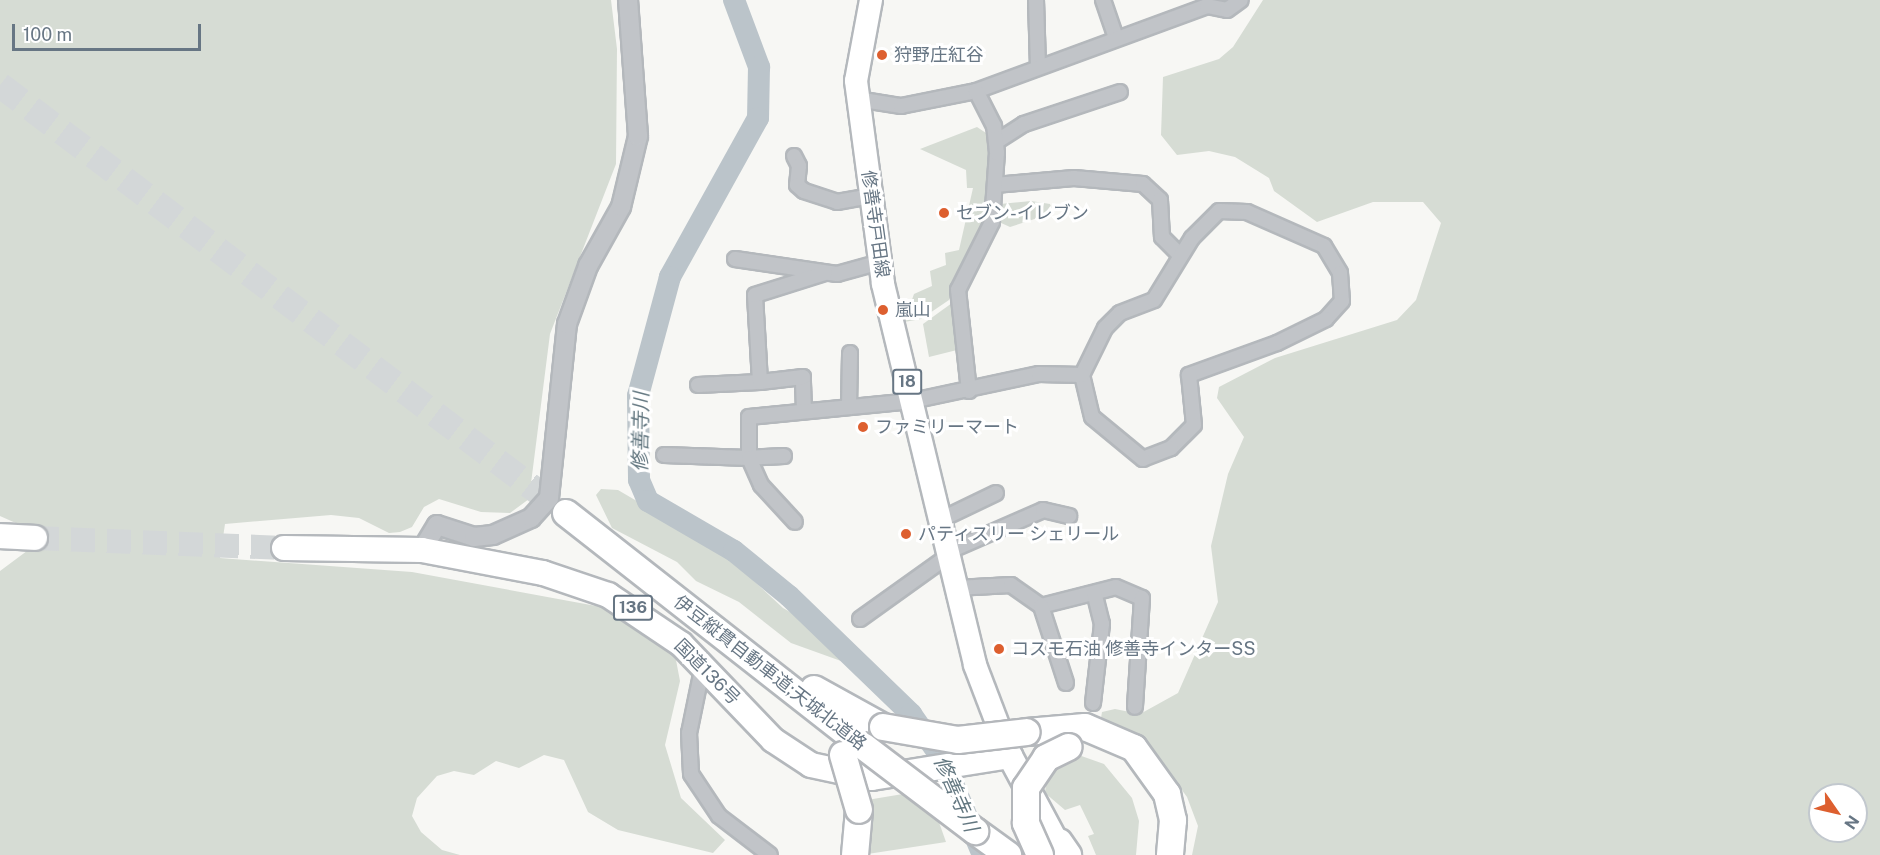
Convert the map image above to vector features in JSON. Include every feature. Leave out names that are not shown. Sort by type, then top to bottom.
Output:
[{"type":"highway","name":"伊豆縦貫自動車道;天城北道路","points":[[566,513],[702,620],[853,751],[1008,855]]},
{"type":"highway","points":[[0,536],[35,538]]},
{"type":"highway","name":"国道136号","points":[[284,548],[422,550],[543,573],[608,596],[656,624],[703,665],[773,740],[812,765],[859,777],[927,771],[1010,756]]},
{"type":"highway","points":[[681,603],[840,706],[883,727],[948,740],[1085,727],[1134,748],[1167,794],[1173,820],[1170,855]]},
{"type":"highway","points":[[1057,852],[1026,824],[1026,788],[1046,758],[1069,747],[1108,750],[1140,774],[1157,808],[1153,855]]},
{"type":"highway","points":[[853,751],[859,810],[855,855]]},
{"type":"highway","points":[[1010,756],[1057,852]]},
{"type":"main road","name":"修善寺戸田線","points":[[871,0],[857,99],[884,252],[912,401],[975,665],[1010,756]]},
{"type":"street","points":[[422,550],[437,525],[474,537],[493,535],[531,518],[549,498],[567,324],[588,266],[621,207],[638,136],[628,0]]},
{"type":"street","points":[[1036,0],[1038,67]]},
{"type":"street","points":[[1103,0],[1116,38]]},
{"type":"street","points":[[857,99],[901,106],[976,91],[1206,3],[1227,10],[1241,0]]},
{"type":"street","points":[[969,391],[958,290],[984,243],[995,185],[996,142],[976,91]]},
{"type":"street","points":[[996,142],[1024,124],[1120,93]]},
{"type":"street","points":[[794,156],[800,166],[797,185],[804,190],[837,202],[877,208]]},
{"type":"street","points":[[995,185],[1074,178],[1143,184],[1160,200],[1162,237],[1180,255]]},
{"type":"street","points":[[1225,210],[1247,212],[1324,246],[1340,273],[1342,301],[1326,319],[1277,343],[1189,375],[1194,425],[1153,457],[1137,456],[1099,426],[1082,375],[1105,328],[1120,313],[1154,300],[1180,255],[1210,216],[1225,210]]},
{"type":"street","points":[[760,382],[755,295],[795,288],[825,273],[884,252]]},
{"type":"street","points":[[735,259],[825,273]]},
{"type":"street","points":[[849,407],[850,353]]},
{"type":"street","points":[[795,522],[761,485],[749,458],[749,417],[912,401],[969,391],[1040,374],[1082,375]]},
{"type":"street","points":[[698,385],[760,382],[803,375],[804,411]]},
{"type":"street","points":[[664,455],[749,458],[784,456]]},
{"type":"street","points":[[940,520],[996,493]]},
{"type":"street","points":[[860,619],[948,554],[1043,510],[1069,516]]},
{"type":"street","points":[[956,588],[1011,585],[1041,606],[1066,682]]},
{"type":"street","points":[[1041,606],[1125,588],[1146,604],[1135,707]]},
{"type":"street","points":[[1093,703],[1102,624],[1094,593]]},
{"type":"street","points":[[703,665],[689,733],[691,774],[719,816],[770,855]]},
{"type":"shaded area","points":[[0,0],[611,0],[617,49],[616,164],[550,334],[529,499],[510,513],[481,512],[439,499],[424,507],[412,527],[400,532],[389,533],[359,518],[331,515],[225,524],[220,558],[412,572],[607,608],[662,643],[676,660],[680,681],[665,745],[681,798],[725,840],[713,853],[618,830],[588,812],[564,760],[544,755],[519,768],[496,761],[474,775],[454,771],[437,776],[417,798],[412,816],[421,832],[442,850],[460,855],[0,855],[0,571],[35,545],[36,532],[0,516]]},
{"type":"shaded area","points":[[1263,0],[1880,0],[1880,855],[1192,855],[1198,826],[1187,797],[1160,760],[1101,718],[1102,712],[1115,709],[1140,714],[1178,693],[1218,602],[1211,546],[1228,474],[1244,437],[1217,398],[1219,387],[1275,358],[1397,320],[1416,300],[1441,223],[1423,202],[1373,202],[1317,222],[1274,191],[1269,178],[1235,157],[1209,151],[1177,155],[1161,135],[1163,77],[1219,59],[1233,47]]},
{"type":"shaded area","points":[[977,127],[992,137],[987,221],[949,300],[921,319],[904,322],[914,294],[932,286],[930,271],[946,265],[945,253],[959,250],[973,188],[967,188],[966,170],[920,149]]},
{"type":"shaded area","points":[[1031,201],[1050,204],[1053,213],[1010,227],[999,222],[1000,204]]},
{"type":"shaded area","points":[[952,303],[957,350],[929,357],[923,324]]},
{"type":"shaded area","points":[[601,489],[618,490],[722,551],[783,608],[813,625],[841,661],[791,643],[739,602],[696,581],[677,562],[612,528],[596,495]]},
{"type":"shaded area","points":[[1073,753],[1104,764],[1132,798],[1139,821],[1136,855],[1096,855],[1088,836],[1094,834],[1080,805],[1065,810],[1045,793],[1047,773]]},
{"type":"shaded area","points":[[909,793],[935,811],[946,842],[861,855],[867,800]]},
{"type":"waterway","name":"修善寺川","points":[[734,0],[759,67],[758,118],[670,277],[638,396],[639,480],[648,501],[734,551],[789,596],[911,714],[943,760],[983,855]]},
{"type":"tunnel","points":[[0,85],[566,513]]},
{"type":"tunnel","points":[[35,538],[284,548]]},
{"type":"place","name":"狩野庄紅谷","points":[[882,55]]},
{"type":"place","name":"セブン-イレブン","points":[[944,213]]},
{"type":"place","name":"嵐山","points":[[883,310]]},
{"type":"place","name":"ファミリーマート","points":[[863,427]]},
{"type":"place","name":"パティスリー シェリール","points":[[906,534]]},
{"type":"place","name":"コスモ石油 修善寺インターSS","points":[[999,649]]}]
